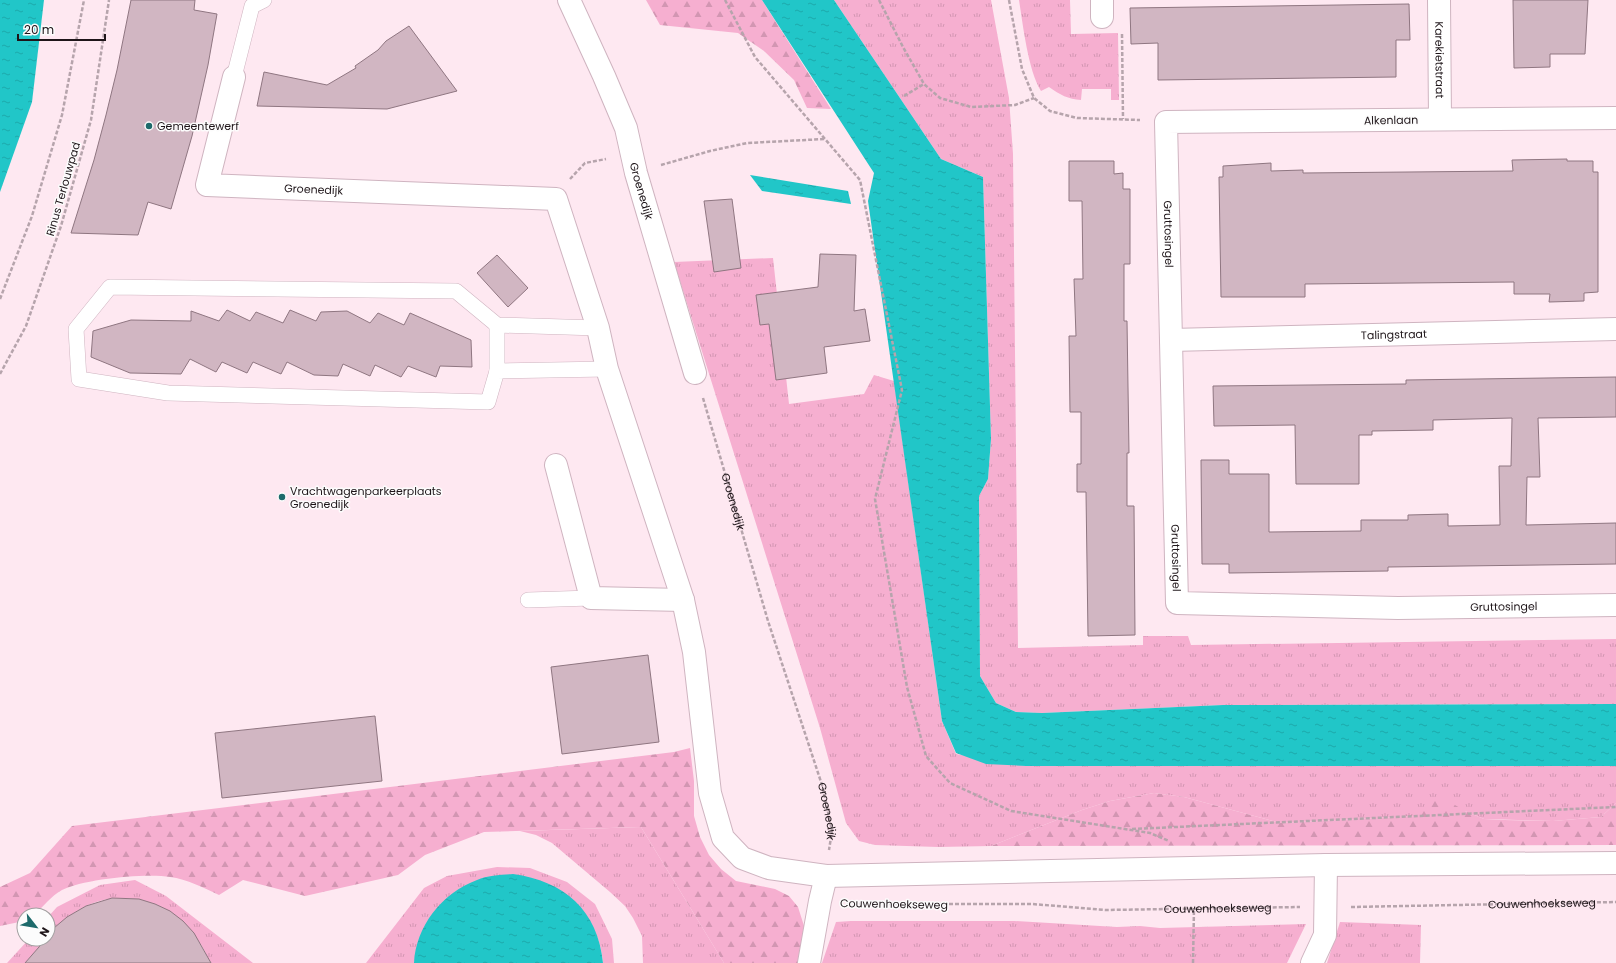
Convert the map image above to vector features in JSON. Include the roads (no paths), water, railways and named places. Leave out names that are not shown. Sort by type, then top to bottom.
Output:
[{"type":"street","name":"Groenedijk","points":[[569,0],[626,128],[636,173],[695,373]]},
{"type":"street","name":"Karekietstraat","points":[[1439,0],[1440,119]]},
{"type":"street","name":"Groenedijk","points":[[234,77],[207,185],[556,199],[598,328]]},
{"type":"street","name":"Alkenlaan","points":[[1166,122],[1616,118]]},
{"type":"street","name":"Gruttosingel","points":[[1166,122],[1177,603],[1398,608],[1616,605]]},
{"type":"street","points":[[598,328],[607,369],[683,600],[694,652],[710,793],[723,838],[742,858],[769,868],[826,876],[1326,865],[1616,863]]},
{"type":"street","name":"Talingstraat","points":[[1171,340],[1616,330]]},
{"type":"street","points":[[556,465],[591,598],[683,600]]},
{"type":"street","points":[[1312,963],[1325,935],[1326,865]]},
{"type":"street","points":[[809,963],[826,876]]},
{"type":"lane","points":[[234,77],[252,6],[264,0]]},
{"type":"lane","points":[[497,325],[497,371],[488,402],[168,393],[79,379],[76,329],[110,287],[456,291],[497,325],[598,328]]},
{"type":"lane","points":[[497,371],[607,369]]},
{"type":"lane","points":[[528,600],[591,598]]},
{"type":"water","points":[[0,0],[44,0],[32,102],[0,192]]},
{"type":"water","points":[[762,0],[834,0],[941,159],[983,177],[991,439],[988,479],[979,496],[980,676],[996,703],[1016,712],[1042,713],[1223,705],[1616,704],[1616,766],[1026,766],[986,764],[956,753],[942,721],[868,201],[874,173]]},
{"type":"water","points":[[750,175],[848,191],[851,204],[762,191]]},
{"type":"water","points":[[513,874],[548,883],[563,891],[575,901],[586,913],[594,928],[600,944],[603,963],[414,963],[420,936],[433,912],[442,902],[464,886],[481,878]]},
{"type":"place","name":"Gemeentewerf","points":[[149,126]]},
{"type":"place","name":"Vrachtwagenparkeerplaats Groenedijk","points":[[282,497]]}]
